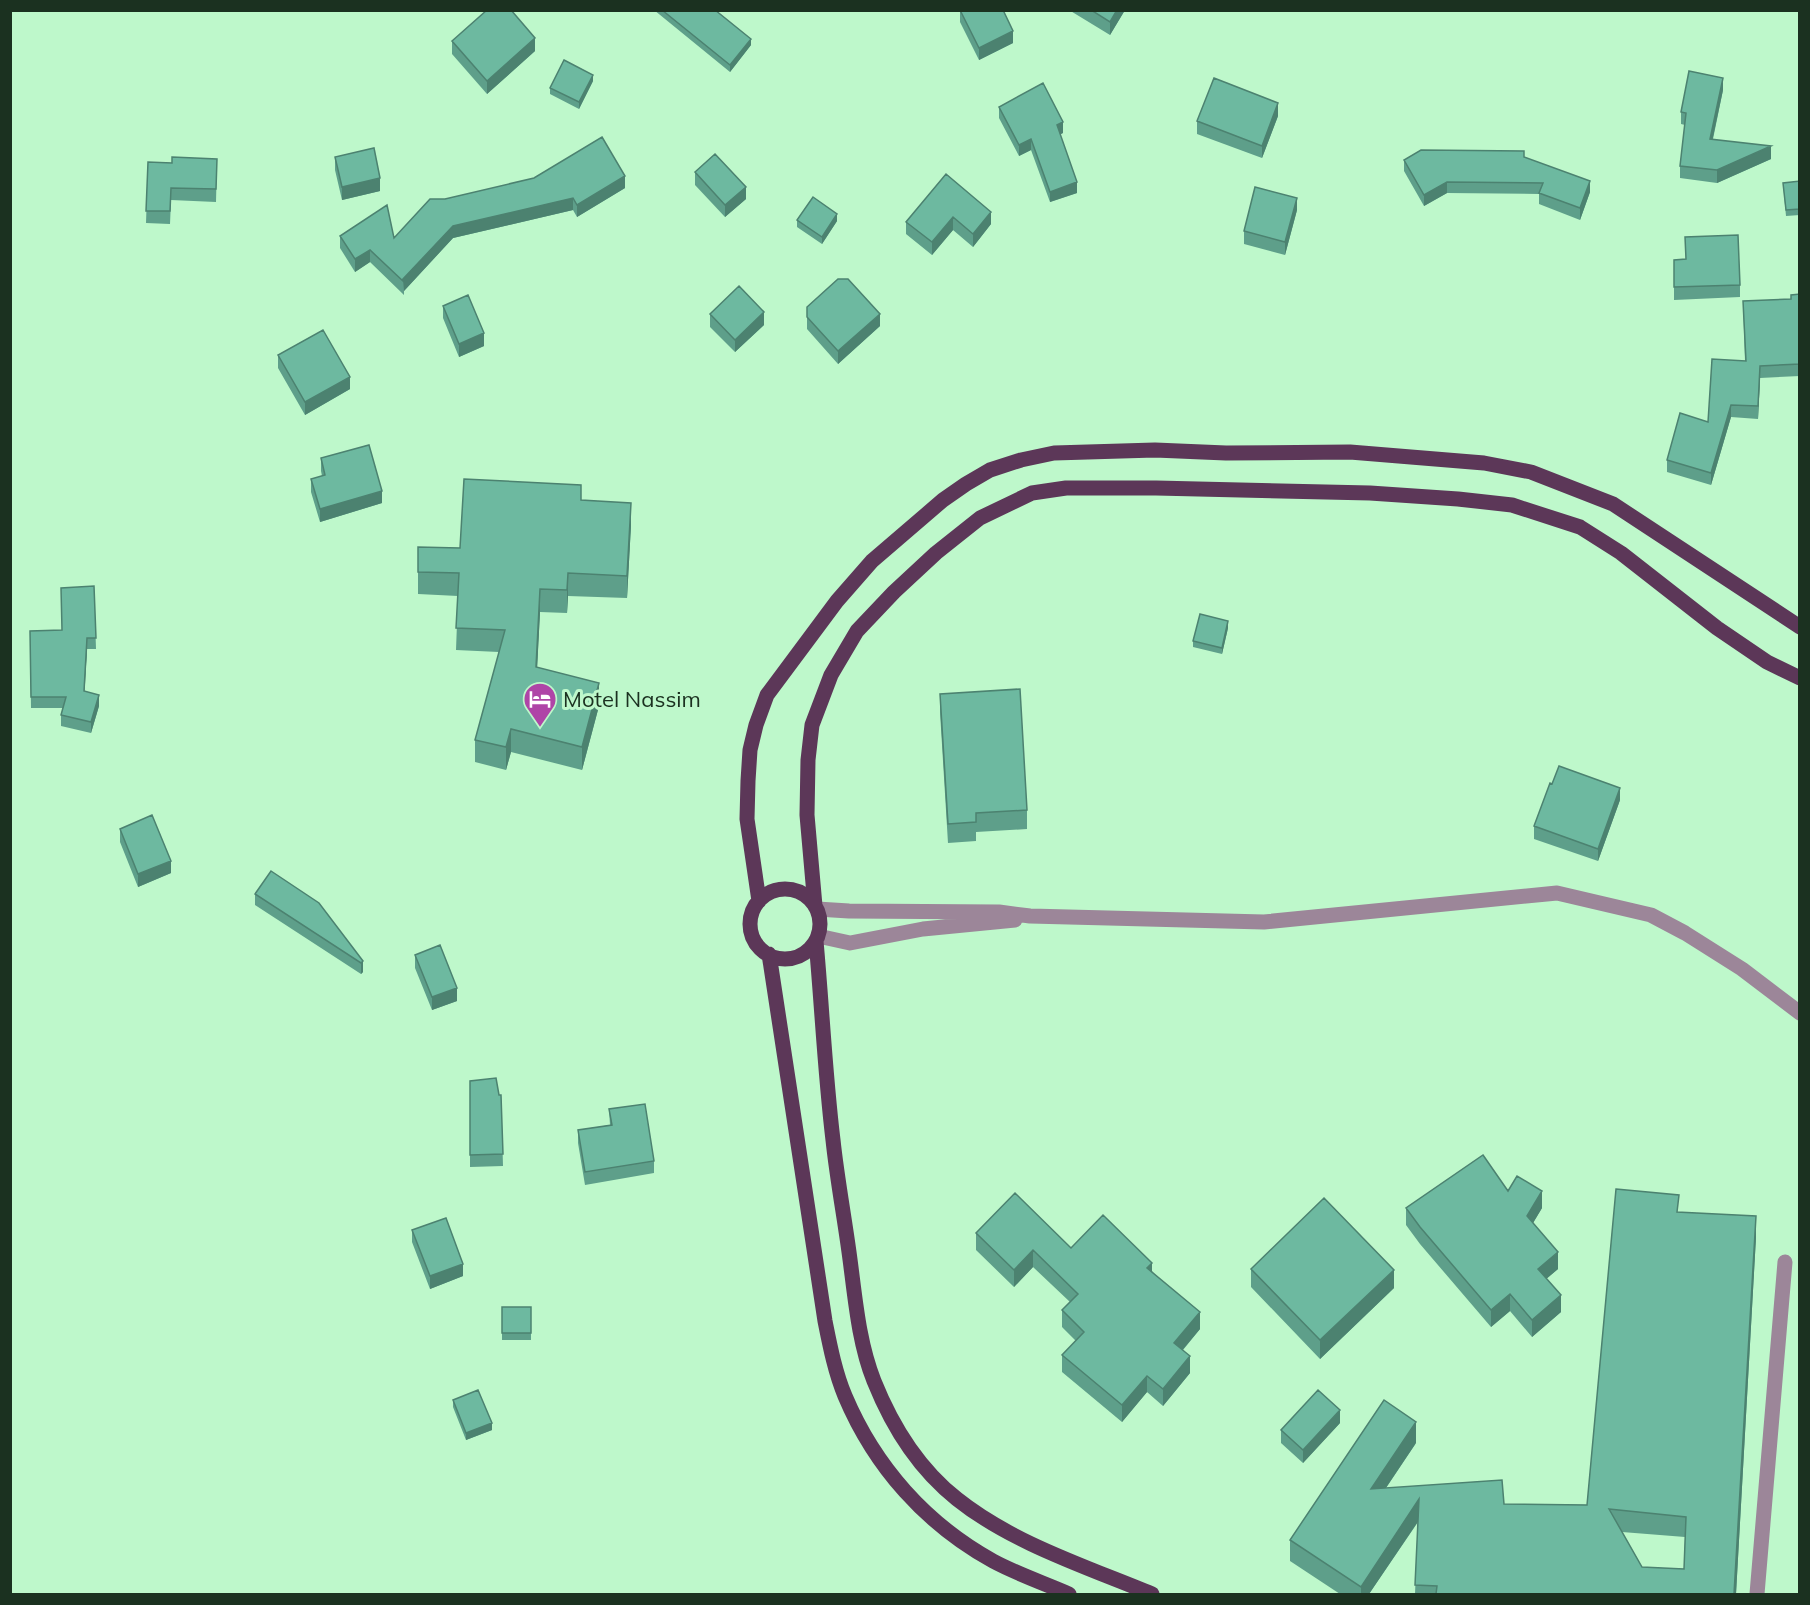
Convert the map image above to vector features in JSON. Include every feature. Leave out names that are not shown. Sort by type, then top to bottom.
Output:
[{"type":"main road","points":[[759,901],[747,819],[748,781],[750,750],[767,695],[837,601],[872,561],[943,500],[966,484],[990,470],[1021,460],[1054,453],[1155,450],[1226,453],[1350,452],[1484,463],[1531,472],[1613,504],[1800,627]]},
{"type":"main road","points":[[1152,1594],[1017,1537],[986,1520],[956,1498],[907,1444],[888,1413],[870,1371],[857,1308],[833,1140],[817,938],[820,927],[807,815],[808,760],[812,725],[831,675],[857,631],[936,552],[980,518],[1032,493],[1066,488],[1156,488],[1370,493],[1458,499],[1512,506],[1580,527],[1621,553],[1717,628],[1767,662],[1800,678]]},
{"type":"main road","points":[[816,907],[808,897],[799,892],[788,889],[777,890],[767,894],[753,910],[751,930],[754,940],[769,954],[779,958],[800,956],[817,938]]},
{"type":"main road","points":[[769,954],[825,1321],[833,1358],[860,1429],[904,1491],[931,1518],[994,1561],[1069,1594]]},
{"type":"street","points":[[816,907],[849,911],[999,912],[1030,916],[1264,922],[1557,893],[1651,915],[1685,933],[1742,969],[1800,1013]]},
{"type":"street","points":[[817,938],[862,942],[923,929],[1009,922],[1030,916]]},
{"type":"street","points":[[1757,1594],[1785,1262]]},
{"type":"building","points":[[487,10],[511,10],[535,38],[487,81],[452,41]]},
{"type":"building","points":[[662,10],[715,10],[751,39],[730,65]]},
{"type":"building","points":[[960,10],[1003,10],[1013,31],[979,48]]},
{"type":"building","points":[[1091,10],[1117,10],[1110,22]]},
{"type":"building","points":[[564,60],[593,75],[579,102],[550,88]]},
{"type":"building","points":[[1689,71],[1723,78],[1710,139],[1771,146],[1717,170],[1680,166],[1686,113],[1681,112]]},
{"type":"building","points":[[1214,78],[1278,103],[1262,146],[1197,121]]},
{"type":"building","points":[[1043,83],[1063,122],[1057,125],[1077,182],[1050,192],[1031,139],[1019,145],[999,107]]},
{"type":"building","points":[[602,137],[625,176],[577,205],[573,198],[453,226],[403,279],[404,282],[370,250],[355,259],[340,236],[387,205],[394,238],[430,199],[445,199],[534,178]]},
{"type":"building","points":[[374,148],[380,178],[342,187],[335,157]]},
{"type":"building","points":[[1421,150],[1524,151],[1524,157],[1590,181],[1580,208],[1539,193],[1543,183],[1447,182],[1424,195],[1404,160]]},
{"type":"building","points":[[715,154],[746,187],[725,205],[695,172]]},
{"type":"building","points":[[172,157],[217,159],[216,189],[171,188],[170,211],[146,211],[148,162],[172,163]]},
{"type":"building","points":[[946,174],[991,212],[973,234],[953,217],[932,242],[906,222]]},
{"type":"building","points":[[1800,181],[1800,209],[1786,210],[1783,183]]},
{"type":"building","points":[[1255,187],[1297,198],[1285,242],[1244,231]]},
{"type":"building","points":[[813,197],[837,214],[822,237],[797,220]]},
{"type":"building","points":[[1738,235],[1740,285],[1674,287],[1674,260],[1686,259],[1685,237]]},
{"type":"building","points":[[838,279],[848,279],[880,314],[838,351],[807,317],[807,307]]},
{"type":"building","points":[[739,286],[764,312],[735,340],[710,314]]},
{"type":"building","points":[[1800,294],[1800,364],[1760,366],[1758,406],[1731,405],[1711,473],[1667,460],[1680,413],[1708,422],[1712,359],[1746,361],[1743,301],[1791,299],[1791,295]]},
{"type":"building","points":[[468,295],[484,333],[459,344],[443,306]]},
{"type":"building","points":[[323,330],[350,377],[305,402],[278,355]]},
{"type":"building","points":[[369,445],[382,491],[320,509],[311,479],[325,475],[321,458]]},
{"type":"building","points":[[464,479],[581,485],[581,500],[631,503],[627,576],[568,573],[567,590],[540,589],[536,667],[599,683],[582,747],[511,729],[506,747],[475,740],[505,630],[456,628],[459,573],[418,572],[418,547],[460,548]]},
{"type":"building","points":[[94,586],[96,638],[87,638],[84,691],[99,695],[91,722],[61,715],[66,697],[31,697],[30,631],[62,630],[61,588]]},
{"type":"building","points":[[1200,614],[1228,621],[1222,648],[1193,641]]},
{"type":"building","points":[[1020,689],[1027,810],[976,813],[976,822],[948,824],[940,694]]},
{"type":"building","points":[[1559,766],[1620,788],[1598,849],[1534,826]]},
{"type":"building","points":[[152,815],[171,861],[138,874],[120,829]]},
{"type":"building","points":[[271,871],[319,903],[363,961],[361,963],[255,894]]},
{"type":"building","points":[[440,945],[457,988],[432,997],[415,955]]},
{"type":"building","points":[[496,1078],[499,1095],[501,1095],[503,1154],[470,1155],[470,1081]]},
{"type":"building","points":[[645,1104],[654,1161],[585,1172],[578,1130],[612,1125],[609,1109]]},
{"type":"building","points":[[1483,1155],[1508,1191],[1517,1176],[1542,1191],[1527,1216],[1558,1252],[1538,1269],[1561,1295],[1532,1320],[1510,1294],[1491,1310],[1406,1208]]},
{"type":"building","points":[[1616,1189],[1679,1195],[1677,1212],[1756,1216],[1734,1594],[1436,1594],[1437,1586],[1415,1585],[1419,1499],[1361,1587],[1290,1540],[1384,1400],[1416,1422],[1371,1489],[1502,1480],[1504,1504],[1587,1505]],"holes":[[[1609,1509],[1686,1517],[1684,1569],[1642,1567]]]},
{"type":"building","points":[[1015,1193],[1071,1248],[1103,1215],[1152,1263],[1147,1268],[1200,1312],[1174,1343],[1190,1356],[1163,1389],[1147,1376],[1122,1405],[1062,1355],[1084,1332],[1062,1310],[1078,1294],[1033,1250],[1014,1270],[976,1233]]},
{"type":"building","points":[[1324,1198],[1394,1270],[1320,1340],[1251,1269]]},
{"type":"building","points":[[446,1218],[463,1264],[430,1276],[412,1230]]},
{"type":"building","points":[[502,1307],[531,1307],[531,1333],[502,1333]]},
{"type":"building","points":[[478,1390],[492,1423],[466,1433],[453,1400]]},
{"type":"building","points":[[1318,1390],[1340,1410],[1303,1450],[1281,1430]]},
{"type":"place","name":"Motel Nassim","points":[[540,728]]}]
